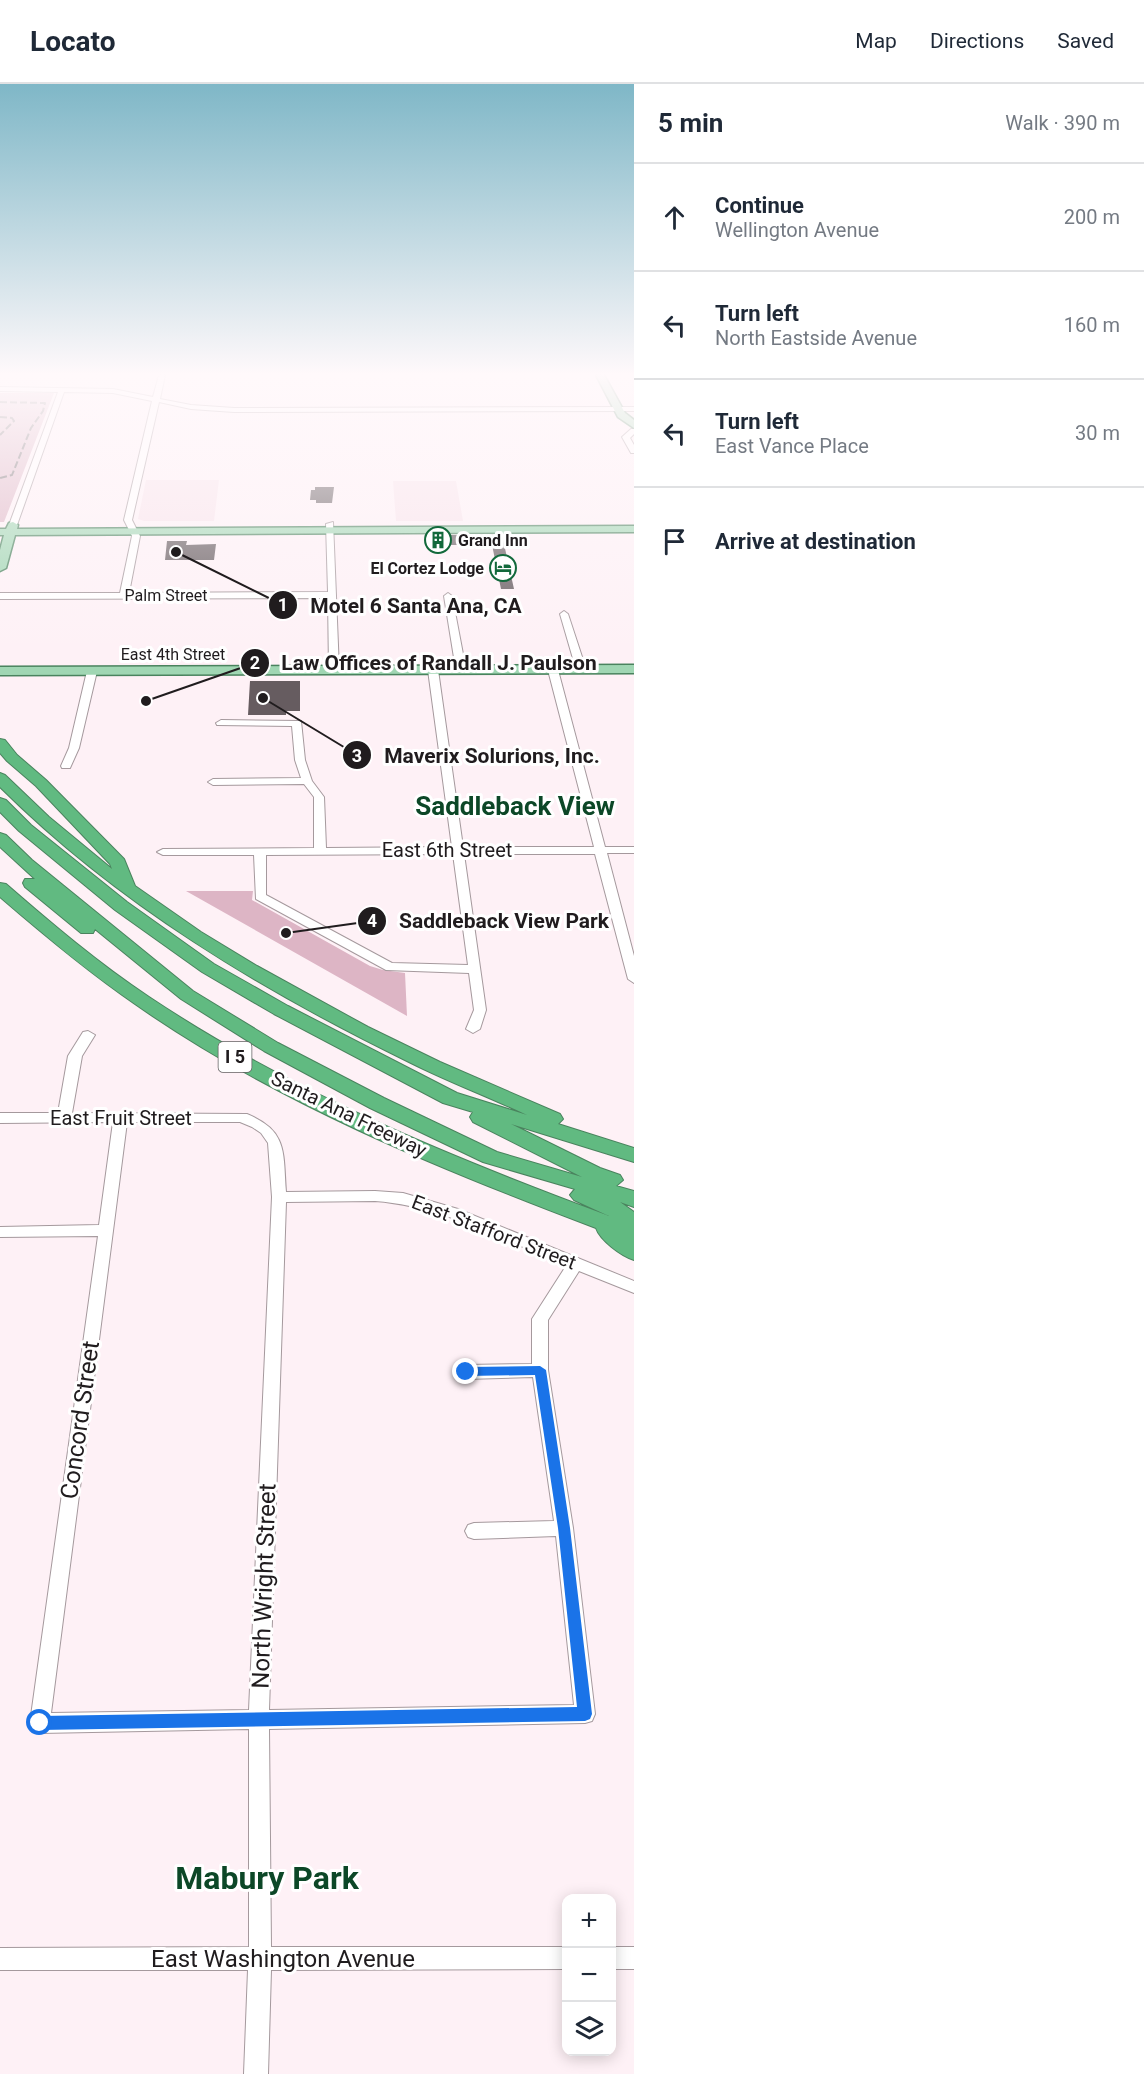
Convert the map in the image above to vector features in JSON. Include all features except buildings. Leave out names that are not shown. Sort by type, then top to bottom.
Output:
[{"type":"highway","points":[[0,742],[12,758],[49,791],[118,862],[127,888]]},
{"type":"highway","points":[[0,778],[23,803],[65,841],[127,888],[204,941],[352,1026],[419,1060],[538,1112],[607,1146]]},
{"type":"highway","points":[[0,802],[25,828],[74,870],[208,968]]},
{"type":"highway","points":[[0,827],[30,861],[162,945],[208,968],[329,1036],[450,1098],[478,1116],[562,1158],[634,1188]]},
{"type":"highway","points":[[0,838],[187,995]]},
{"type":"highway","name":"I 5","points":[[0,855],[67,915],[150,976],[187,995],[323,1076],[490,1157],[611,1207],[634,1223]]},
{"type":"highway","name":"Santa Ana Freeway","points":[[0,888],[31,916],[100,970],[182,1025],[243,1062],[397,1140],[497,1183],[634,1234]]},
{"type":"highway","points":[[450,1098],[634,1155]]},
{"type":"highway","points":[[490,1157],[634,1199]]},
{"type":"highway","points":[[595,1220],[634,1252]]},
{"type":"main road","points":[[0,526],[8,530],[634,527]]},
{"type":"main road","points":[[330,527],[601,529],[634,527]]},
{"type":"main road","points":[[0,568],[8,530]]},
{"type":"main road","name":"East 4th Street","points":[[0,671],[634,669]]},
{"type":"street","points":[[8,530],[32,468]]},
{"type":"street","points":[[124,596],[136,536],[128,520],[141,468]]},
{"type":"street","points":[[330,527],[334,670]]},
{"type":"street","name":"Palm Street","points":[[0,596],[332,595]]},
{"type":"street","points":[[448,596],[461,670]]},
{"type":"street","points":[[564,615],[581,669]]},
{"type":"street","points":[[553,669],[634,979]]},
{"type":"street","points":[[433,670],[480,1010],[473,1029]]},
{"type":"street","points":[[66,766],[74,748],[92,671]]},
{"type":"street","points":[[221,723],[297,723],[300,760],[307,781],[319,797],[320,850]]},
{"type":"street","points":[[213,782],[307,781]]},
{"type":"street","points":[[260,850],[260,897],[390,967],[475,969]]},
{"type":"street","name":"East 6th Street","points":[[163,852],[634,850]]},
{"type":"street","points":[[64,1118],[75,1056],[88,1035]]},
{"type":"street","name":"Concord Street","points":[[121,1117],[40,1723],[259,1719]]},
{"type":"street","name":"East Fruit Street","points":[[0,1118],[242,1117]]},
{"type":"street","name":"North Wright Street","points":[[242,1117],[260,1125],[272,1135],[278,1160],[279,1197],[259,1719],[260,1959],[256,2074]]},
{"type":"street","name":"East Stafford Street","points":[[279,1197],[403,1198],[453,1213],[634,1287]]},
{"type":"street","points":[[0,1232],[106,1230]]},
{"type":"street","points":[[259,1719],[585,1714],[564,1528],[540,1370],[540,1319],[576,1263]]},
{"type":"street","points":[[466,1372],[540,1370]]},
{"type":"street","points":[[474,1532],[564,1528]]},
{"type":"street","name":"East Washington Avenue","points":[[0,1959],[562,1958]]},
{"type":"street","points":[[616,1958],[634,1958]]},
{"type":"shaded area","points":[[0,468],[25,468],[4,522],[0,522]]},
{"type":"shaded area","points":[[146,480],[219,480],[214,521],[144,521],[138,519]]},
{"type":"shaded area","points":[[393,481],[456,481],[463,521],[396,521]]},
{"type":"shaded area","points":[[186,891],[253,891],[252,900],[370,966],[405,973],[407,1016]]},
{"type":"railway","points":[[0,478],[12,475],[15,468]]},
{"type":"place","name":"Grand Inn","points":[[438,540]]},
{"type":"place","name":"Motel 6 Santa Ana, CA","points":[[176,552]]},
{"type":"place","name":"El Cortez Lodge","points":[[503,568]]},
{"type":"place","name":"Maverix Solurions, Inc.","points":[[263,698]]},
{"type":"place","name":"Law Offices of Randall J. Paulson","points":[[146,701]]},
{"type":"place","name":"Saddleback View Park","points":[[286,933]]},
{"type":"district","name":"Saddleback View","points":[[515,806]]},
{"type":"district","name":"Mabury Park","points":[[267,1878]]},
{"type":"route","points":[[40,1723],[585,1714],[564,1528],[540,1370],[466,1372]]}]
